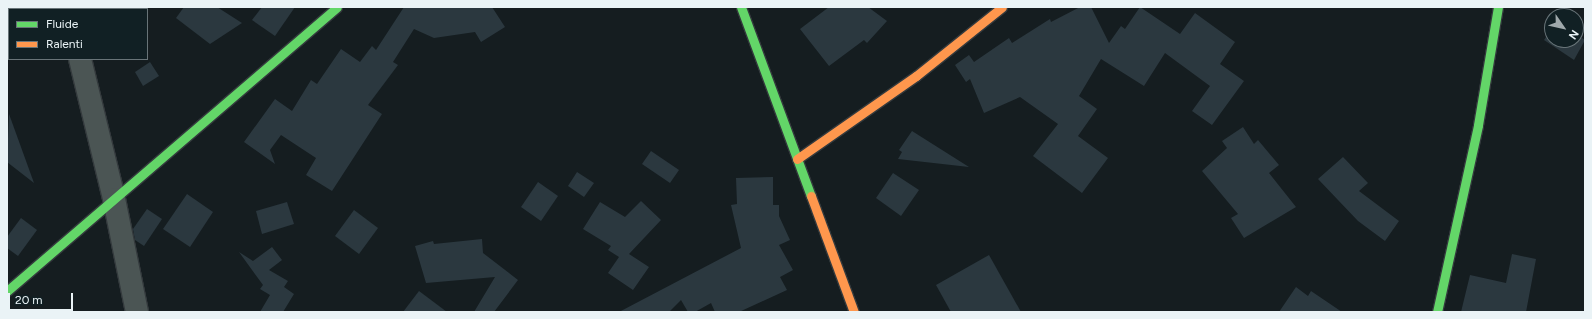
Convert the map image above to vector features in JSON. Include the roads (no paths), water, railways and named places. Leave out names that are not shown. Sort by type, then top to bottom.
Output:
[{"type":"street","points":[[7,291],[337,7]]},
{"type":"street","points":[[741,7],[854,312]]},
{"type":"street","points":[[797,159],[916,76],[1002,7]]},
{"type":"street","points":[[1437,312],[1478,125],[1498,7]]},
{"type":"street","points":[[80,60],[114,199],[137,312]]}]
